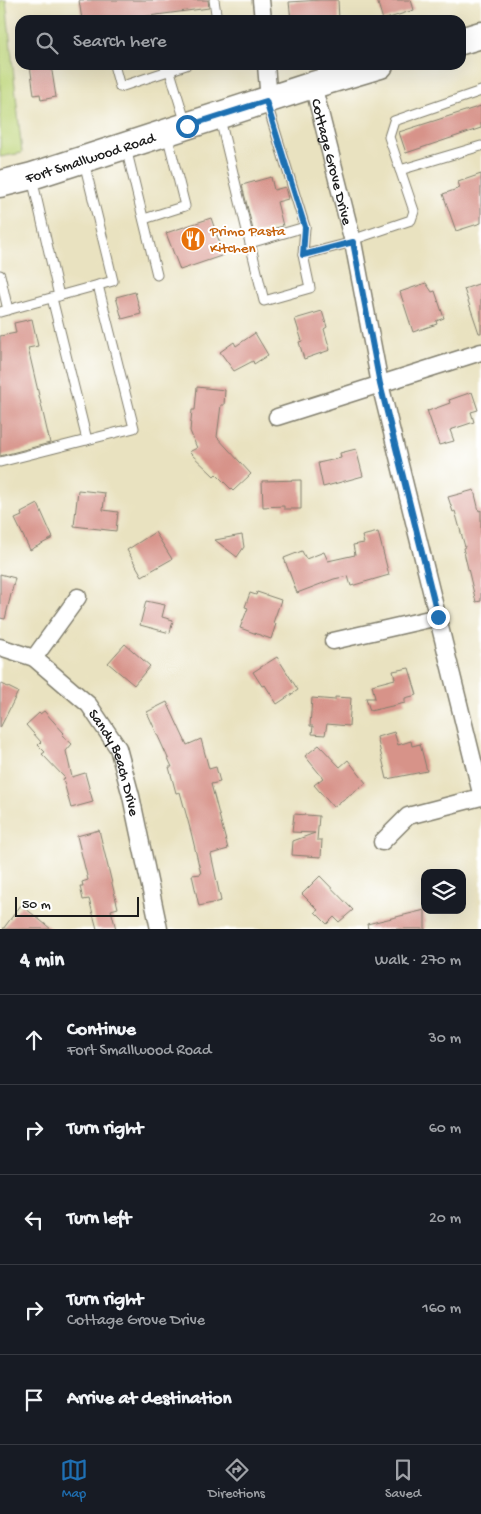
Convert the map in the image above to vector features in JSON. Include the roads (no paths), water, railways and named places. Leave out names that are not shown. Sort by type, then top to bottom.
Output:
[{"type":"main road","points":[[466,40],[481,35]]},
{"type":"main road","name":"Fort Smallwood Road","points":[[0,184],[32,176],[83,158],[363,70]]},
{"type":"street","points":[[261,0],[262,15]]},
{"type":"street","points":[[266,70],[267,101]]},
{"type":"street","name":"Cottage Grove Drive","points":[[313,85],[352,241],[380,384],[481,793]]},
{"type":"street","points":[[277,417],[481,352]]},
{"type":"street","points":[[34,658],[78,597]]},
{"type":"street","points":[[333,641],[438,617]]},
{"type":"street","name":"Sandy Beach Drive","points":[[0,647],[34,658],[89,705],[118,748],[131,796],[159,929]]},
{"type":"street","points":[[382,842],[408,816],[481,797]]},
{"type":"lane","points":[[214,0],[216,15]]},
{"type":"lane","points":[[115,70],[120,87],[164,70]]},
{"type":"lane","points":[[144,219],[185,206],[169,70]]},
{"type":"lane","points":[[303,255],[352,241],[411,220],[414,211],[388,137],[394,121],[481,91]]},
{"type":"lane","points":[[219,116],[264,301],[310,288],[303,255],[305,227],[267,101]]},
{"type":"lane","points":[[125,145],[157,275]]},
{"type":"lane","points":[[400,170],[481,146]]},
{"type":"lane","points":[[0,276],[4,311],[113,281],[83,158]]},
{"type":"lane","points":[[32,176],[55,297],[88,440]]},
{"type":"lane","points":[[250,243],[305,227]]},
{"type":"lane","points":[[0,462],[134,428],[98,285]]},
{"type":"place","name":"Primo Pasta Kitchen","points":[[193,239]]}]
